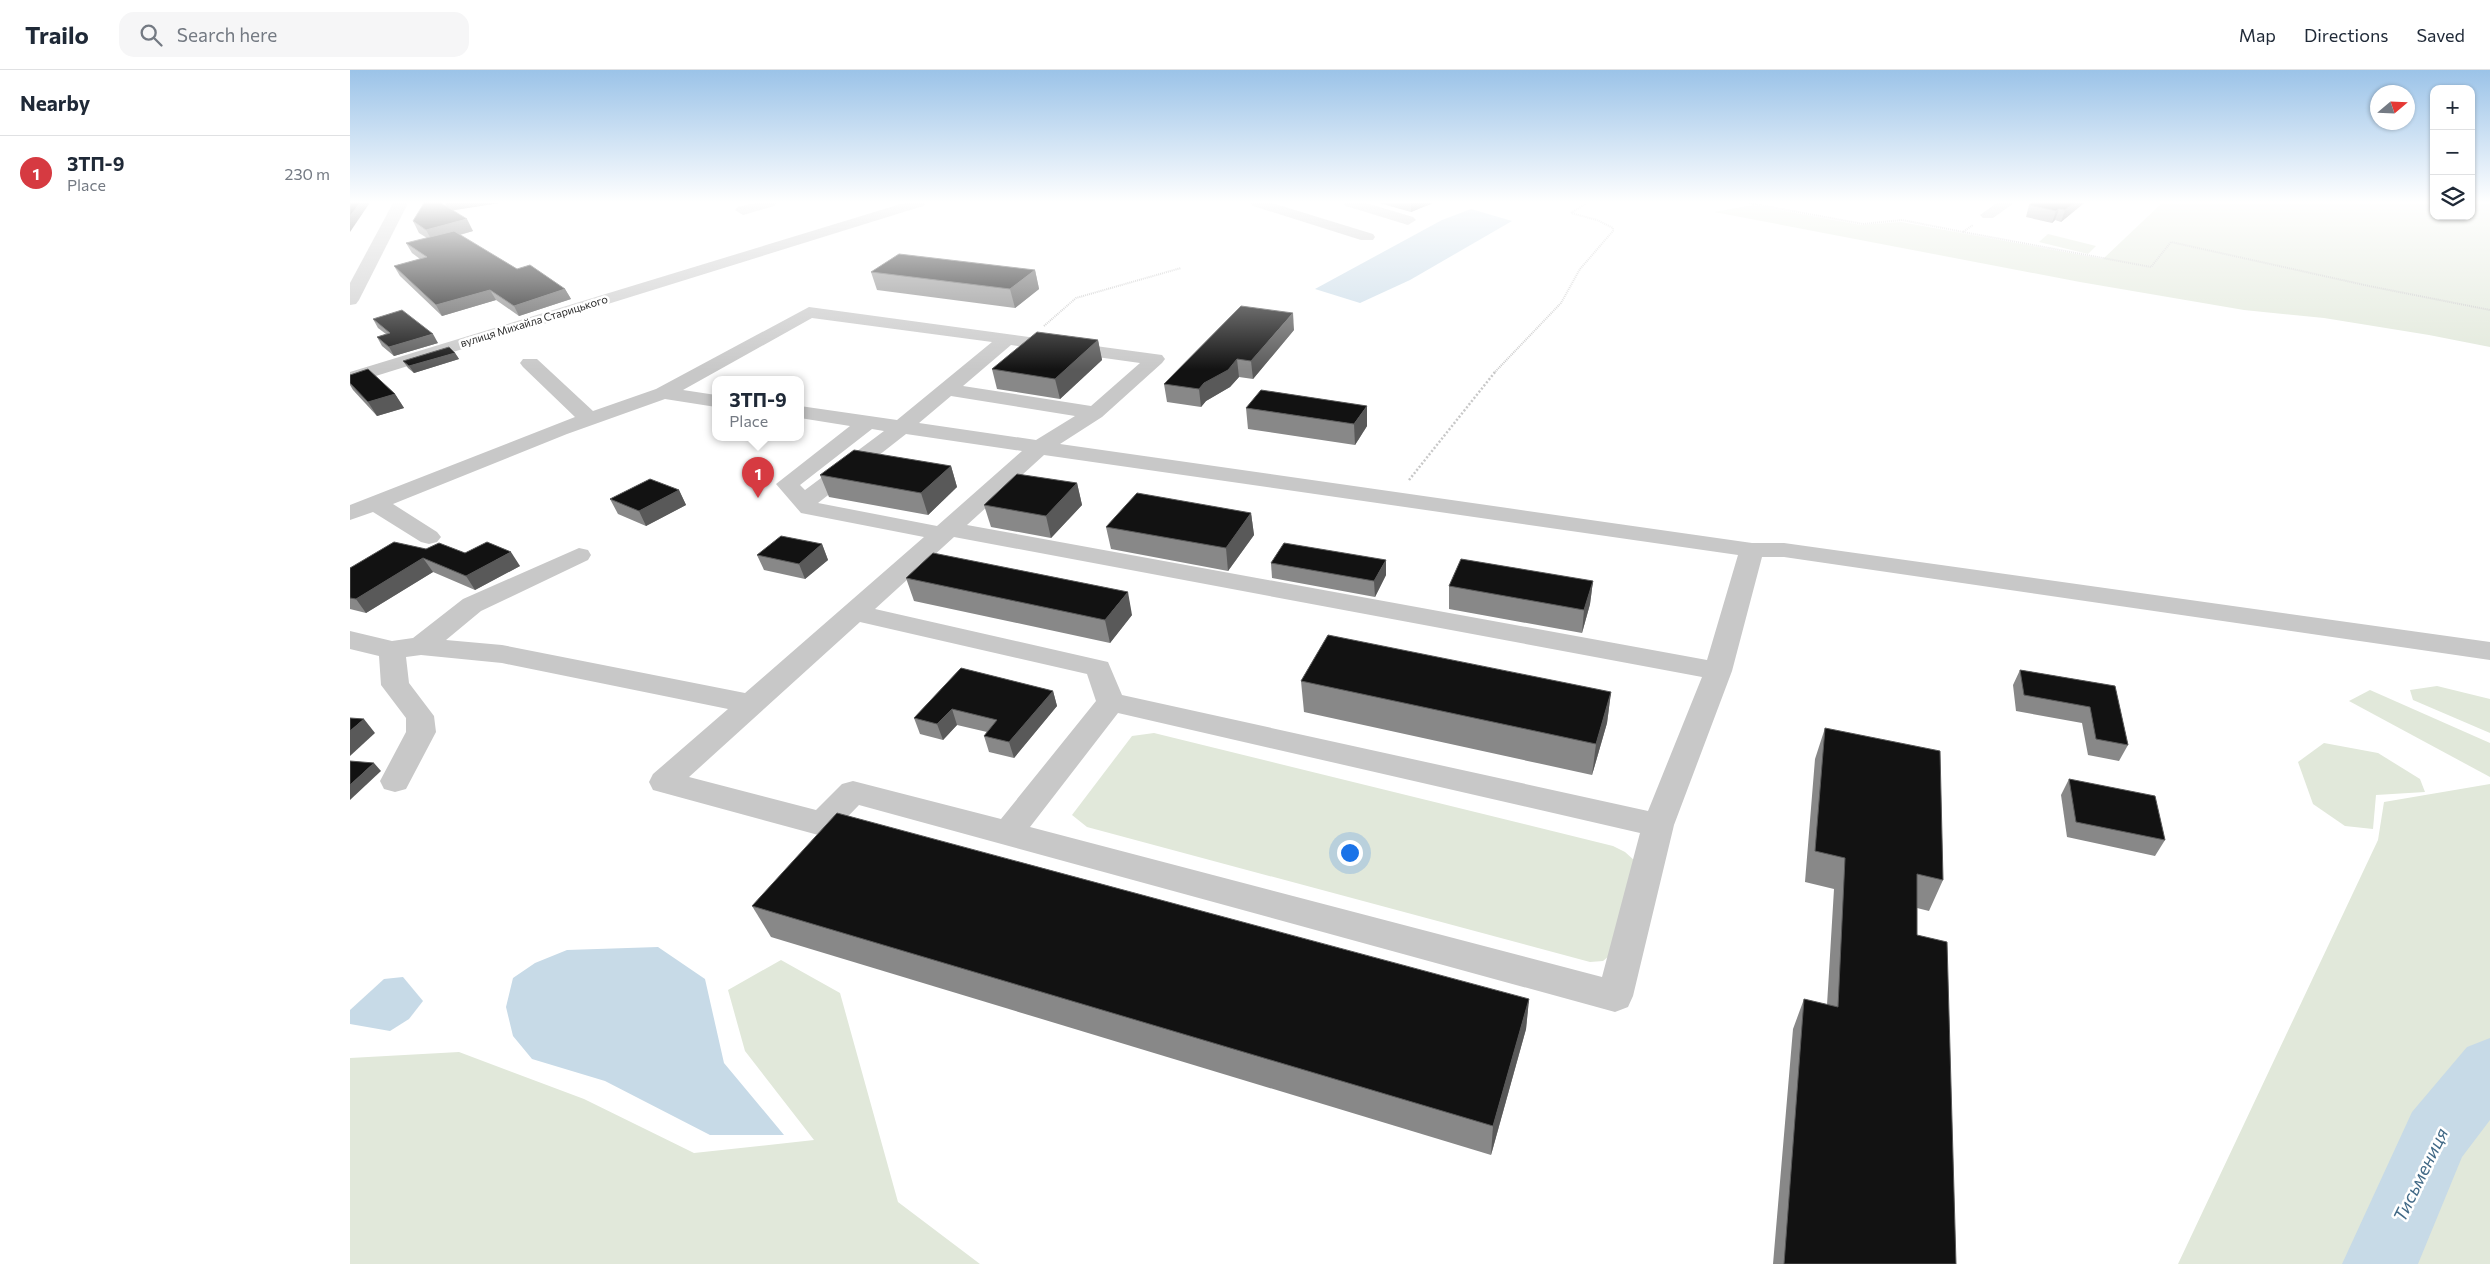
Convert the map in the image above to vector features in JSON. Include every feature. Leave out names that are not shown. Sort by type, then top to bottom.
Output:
[{"type":"street","points":[[350,300],[356,282],[369,259]]},
{"type":"street","name":"вулиця Михайла Старицького","points":[[350,378],[736,259]]},
{"type":"street","points":[[564,294],[584,306]]},
{"type":"street","points":[[350,513],[663,393],[809,312],[1015,341],[1155,358],[1095,413],[1040,447],[664,782],[822,824],[853,792],[1615,996],[1658,825],[1718,671],[1752,550]]},
{"type":"street","points":[[804,502],[948,390],[1015,341]]},
{"type":"street","points":[[530,363],[590,420]]},
{"type":"street","points":[[948,390],[1095,413]]},
{"type":"street","points":[[663,393],[712,399]]},
{"type":"street","points":[[804,413],[1393,500],[1752,550],[1784,550],[2490,651]]},
{"type":"street","points":[[868,422],[787,484],[810,508],[1718,671]]},
{"type":"street","points":[[375,503],[429,537]]},
{"type":"street","points":[[421,646],[472,605],[579,555]]},
{"type":"street","points":[[854,612],[1098,668],[1111,702]]},
{"type":"street","points":[[350,640],[392,650],[421,646],[502,654],[750,704]]},
{"type":"street","points":[[392,650],[395,685],[420,716],[421,732],[395,782]]},
{"type":"street","points":[[1111,702],[1658,825]]},
{"type":"street","points":[[1008,833],[1111,702]]},
{"type":"path","points":[[1393,500],[1501,364],[1562,303],[1580,269],[1589,259]]},
{"type":"path","points":[[2107,259],[2151,267],[2158,259]]},
{"type":"path","points":[[2247,259],[2490,310]]},
{"type":"path","points":[[1015,341],[1076,298],[1182,268]]},
{"type":"shaded area","points":[[1958,259],[2490,259],[2490,347],[2324,318],[2244,310]]},
{"type":"shaded area","points":[[2437,686],[2490,699],[2490,733],[2413,700],[2410,690]]},
{"type":"shaded area","points":[[2370,690],[2490,743],[2490,777],[2349,701]]},
{"type":"shaded area","points":[[1154,733],[1613,846],[1625,852],[1635,861],[1614,952],[1603,961],[1590,962],[1087,827],[1072,815],[1132,736]]},
{"type":"shaded area","points":[[2324,743],[2378,753],[2420,779],[2425,792],[2376,795],[2373,829],[2345,826],[2313,804],[2298,762]]},
{"type":"shaded area","points":[[2490,784],[2490,1264],[2178,1264],[2378,840],[2384,802]]},
{"type":"shaded area","points":[[781,960],[840,993],[898,1202],[980,1264],[350,1264],[350,1058],[459,1052],[584,1099],[694,1153],[814,1140],[745,1051],[728,990]]},
{"type":"water","points":[[1371,259],[1447,259],[1410,280],[1360,303],[1315,289]]},
{"type":"water","points":[[658,947],[705,979],[724,1063],[784,1135],[710,1135],[605,1081],[532,1059],[513,1036],[506,1007],[513,978],[535,963],[567,950]]},
{"type":"water","points":[[403,977],[423,1001],[409,1019],[390,1031],[350,1024],[350,1010],[384,979]]},
{"type":"building","points":[[421,259],[500,259],[517,269],[530,265],[565,289],[514,306],[490,290],[436,305],[394,266]]},
{"type":"building","points":[[892,259],[939,259],[1035,270],[1010,289],[871,272]]},
{"type":"building","points":[[1241,306],[1293,313],[1251,361],[1237,359],[1228,370],[1204,383],[1199,389],[1164,384]]},
{"type":"building","points":[[402,310],[433,334],[389,347],[377,337],[390,333],[373,319]]},
{"type":"building","points":[[1037,332],[1098,340],[1055,379],[992,369]]},
{"type":"building","points":[[449,347],[455,353],[409,366],[403,361]]},
{"type":"building","points":[[368,369],[395,394],[368,402],[350,383],[350,375]]},
{"type":"building","points":[[1261,390],[1367,406],[1354,424],[1246,408]]},
{"type":"building","points":[[854,450],[951,466],[921,493],[820,475]]},
{"type":"building","points":[[1017,474],[1077,483],[1046,516],[984,505]]},
{"type":"building","points":[[650,479],[679,490],[639,511],[610,499]]},
{"type":"building","points":[[1137,493],[1251,513],[1226,548],[1106,527]]},
{"type":"building","points":[[781,536],[822,544],[799,564],[757,555]]},
{"type":"building","points":[[394,542],[426,549],[439,543],[465,553],[487,542],[511,552],[466,576],[423,558],[356,599],[350,598],[350,568]]},
{"type":"building","points":[[1284,543],[1386,560],[1374,581],[1271,563]]},
{"type":"building","points":[[933,553],[1128,592],[1105,620],[906,578]]},
{"type":"building","points":[[1461,559],[1593,581],[1584,610],[1449,586]]},
{"type":"building","points":[[1328,635],[1611,692],[1596,744],[1301,681]]},
{"type":"building","points":[[961,668],[1053,691],[1009,742],[984,736],[997,720],[952,709],[937,724],[914,718]]},
{"type":"building","points":[[2020,670],[2115,686],[2128,745],[2096,739],[2090,707],[2024,695]]},
{"type":"building","points":[[350,718],[364,719],[350,731]]},
{"type":"building","points":[[1825,728],[1940,751],[1943,880],[1917,874],[1917,935],[1947,942],[1956,1264],[1784,1264],[1804,999],[1838,1007],[1845,858],[1815,851]]},
{"type":"building","points":[[350,761],[374,763],[350,785]]},
{"type":"building","points":[[2069,779],[2155,796],[2165,840],[2076,822]]},
{"type":"building","points":[[837,813],[1529,999],[1493,1126],[752,906]]},
{"type":"waterway","name":"Тисьмениця","points":[[2380,1264],[2436,1135],[2490,1068]]},
{"type":"place","name":"ЗТП-9","points":[[758,498]]}]
